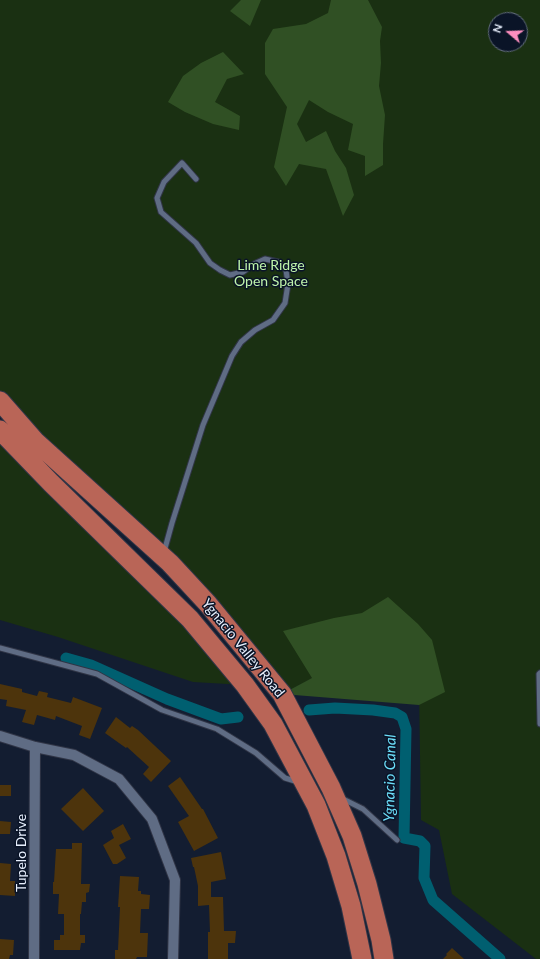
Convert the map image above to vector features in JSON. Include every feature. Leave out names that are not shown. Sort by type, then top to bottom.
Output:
[{"type":"highway","name":"Ygnacio Valley Road","points":[[0,401],[35,441],[163,557],[208,604],[282,694],[308,743],[330,793],[352,836],[367,884],[381,940],[384,959]]},
{"type":"highway","name":"Ygnacio Valley Road","points":[[0,430],[51,483],[190,619],[246,685],[273,724],[309,786],[336,856],[351,906],[362,959]]},
{"type":"street","points":[[0,736],[35,747],[74,755],[119,779],[152,819],[175,880],[173,959]]},
{"type":"street","name":"Tupelo Drive","points":[[34,959],[35,747]]},
{"type":"lane","points":[[163,557],[172,523],[203,425],[232,356],[241,342],[255,330],[273,320],[285,303],[288,284],[286,270],[278,262],[265,258],[243,272],[230,275],[220,270],[210,263],[196,243],[161,212],[157,198],[164,182],[182,163],[196,178]]},
{"type":"lane","points":[[0,648],[97,674],[162,710],[217,729],[256,753],[285,778],[309,786]]},
{"type":"lane","points":[[540,673],[540,724]]},
{"type":"lane","points":[[330,793],[363,808],[397,840]]},
{"type":"green space","name":"Lime Ridge Open Space","points":[[0,0],[540,0],[540,959],[536,959],[452,894],[439,830],[421,820],[418,624],[282,694],[246,650],[0,401]]},
{"type":"green space","points":[[241,0],[261,0],[250,26],[230,11]]},
{"type":"green space","points":[[331,0],[368,0],[382,27],[380,41],[381,63],[379,86],[385,115],[383,165],[365,176],[365,156],[348,150],[353,124],[328,112],[309,100],[297,124],[306,142],[326,131],[335,151],[346,168],[354,195],[343,216],[326,169],[299,164],[286,186],[274,167],[287,107],[265,74],[265,43],[273,29],[306,24],[328,13]]},
{"type":"green space","points":[[223,52],[244,74],[227,79],[215,102],[240,116],[239,130],[213,124],[185,112],[168,102],[183,76],[201,63]]},
{"type":"green space","points":[[0,430],[245,685],[193,682],[58,637],[0,620]]},
{"type":"green space","points":[[388,597],[418,624],[432,640],[445,692],[419,705],[282,694],[312,678],[283,631],[334,618],[362,613]]},
{"type":"building","points":[[0,684],[22,689],[22,692],[37,696],[39,691],[48,693],[47,697],[71,703],[73,697],[102,708],[90,739],[79,735],[82,726],[56,716],[55,720],[37,715],[34,725],[22,722],[26,710],[6,706],[7,700],[0,699]]},
{"type":"building","points":[[116,717],[130,728],[132,726],[138,730],[171,761],[151,782],[143,774],[149,767],[127,747],[126,748],[105,733]]},
{"type":"building","points":[[180,777],[203,809],[218,838],[194,851],[178,822],[189,816],[168,786]]},
{"type":"building","points":[[0,785],[11,785],[11,796],[0,796]]},
{"type":"building","points":[[83,788],[104,811],[83,831],[61,809]]},
{"type":"building","points":[[0,821],[11,822],[10,834],[0,834]]},
{"type":"building","points":[[123,824],[131,839],[119,845],[126,858],[117,864],[113,864],[103,845],[114,838],[111,831]]},
{"type":"building","points":[[72,843],[82,843],[81,884],[90,884],[89,892],[86,893],[86,902],[82,902],[80,914],[80,935],[85,935],[85,943],[81,943],[80,950],[54,950],[54,940],[60,940],[60,935],[64,935],[64,914],[58,914],[59,894],[53,894],[56,849],[72,849]]},
{"type":"building","points":[[221,852],[226,879],[211,882],[211,897],[223,897],[224,931],[236,931],[235,943],[228,943],[228,959],[208,959],[208,932],[210,932],[209,905],[198,906],[198,886],[191,858]]},
{"type":"building","points":[[0,863],[11,864],[10,881],[15,881],[15,896],[0,895]]},
{"type":"building","points":[[120,876],[139,877],[138,891],[141,891],[141,894],[150,895],[149,909],[141,909],[140,933],[148,933],[147,957],[137,957],[136,959],[115,959],[115,950],[118,950]]},
{"type":"building","points":[[0,939],[14,940],[13,955],[10,955],[9,959],[0,959]]},
{"type":"building","points":[[452,948],[464,959],[443,959]]},
{"type":"waterway","name":"Ygnacio Canal","points":[[66,658],[91,665],[167,699],[221,719],[238,717]]},
{"type":"waterway","name":"Ygnacio Canal","points":[[309,710],[335,708],[373,710],[395,713],[402,717],[406,729],[404,838],[420,841],[425,846],[424,878],[433,900],[500,959]]}]
